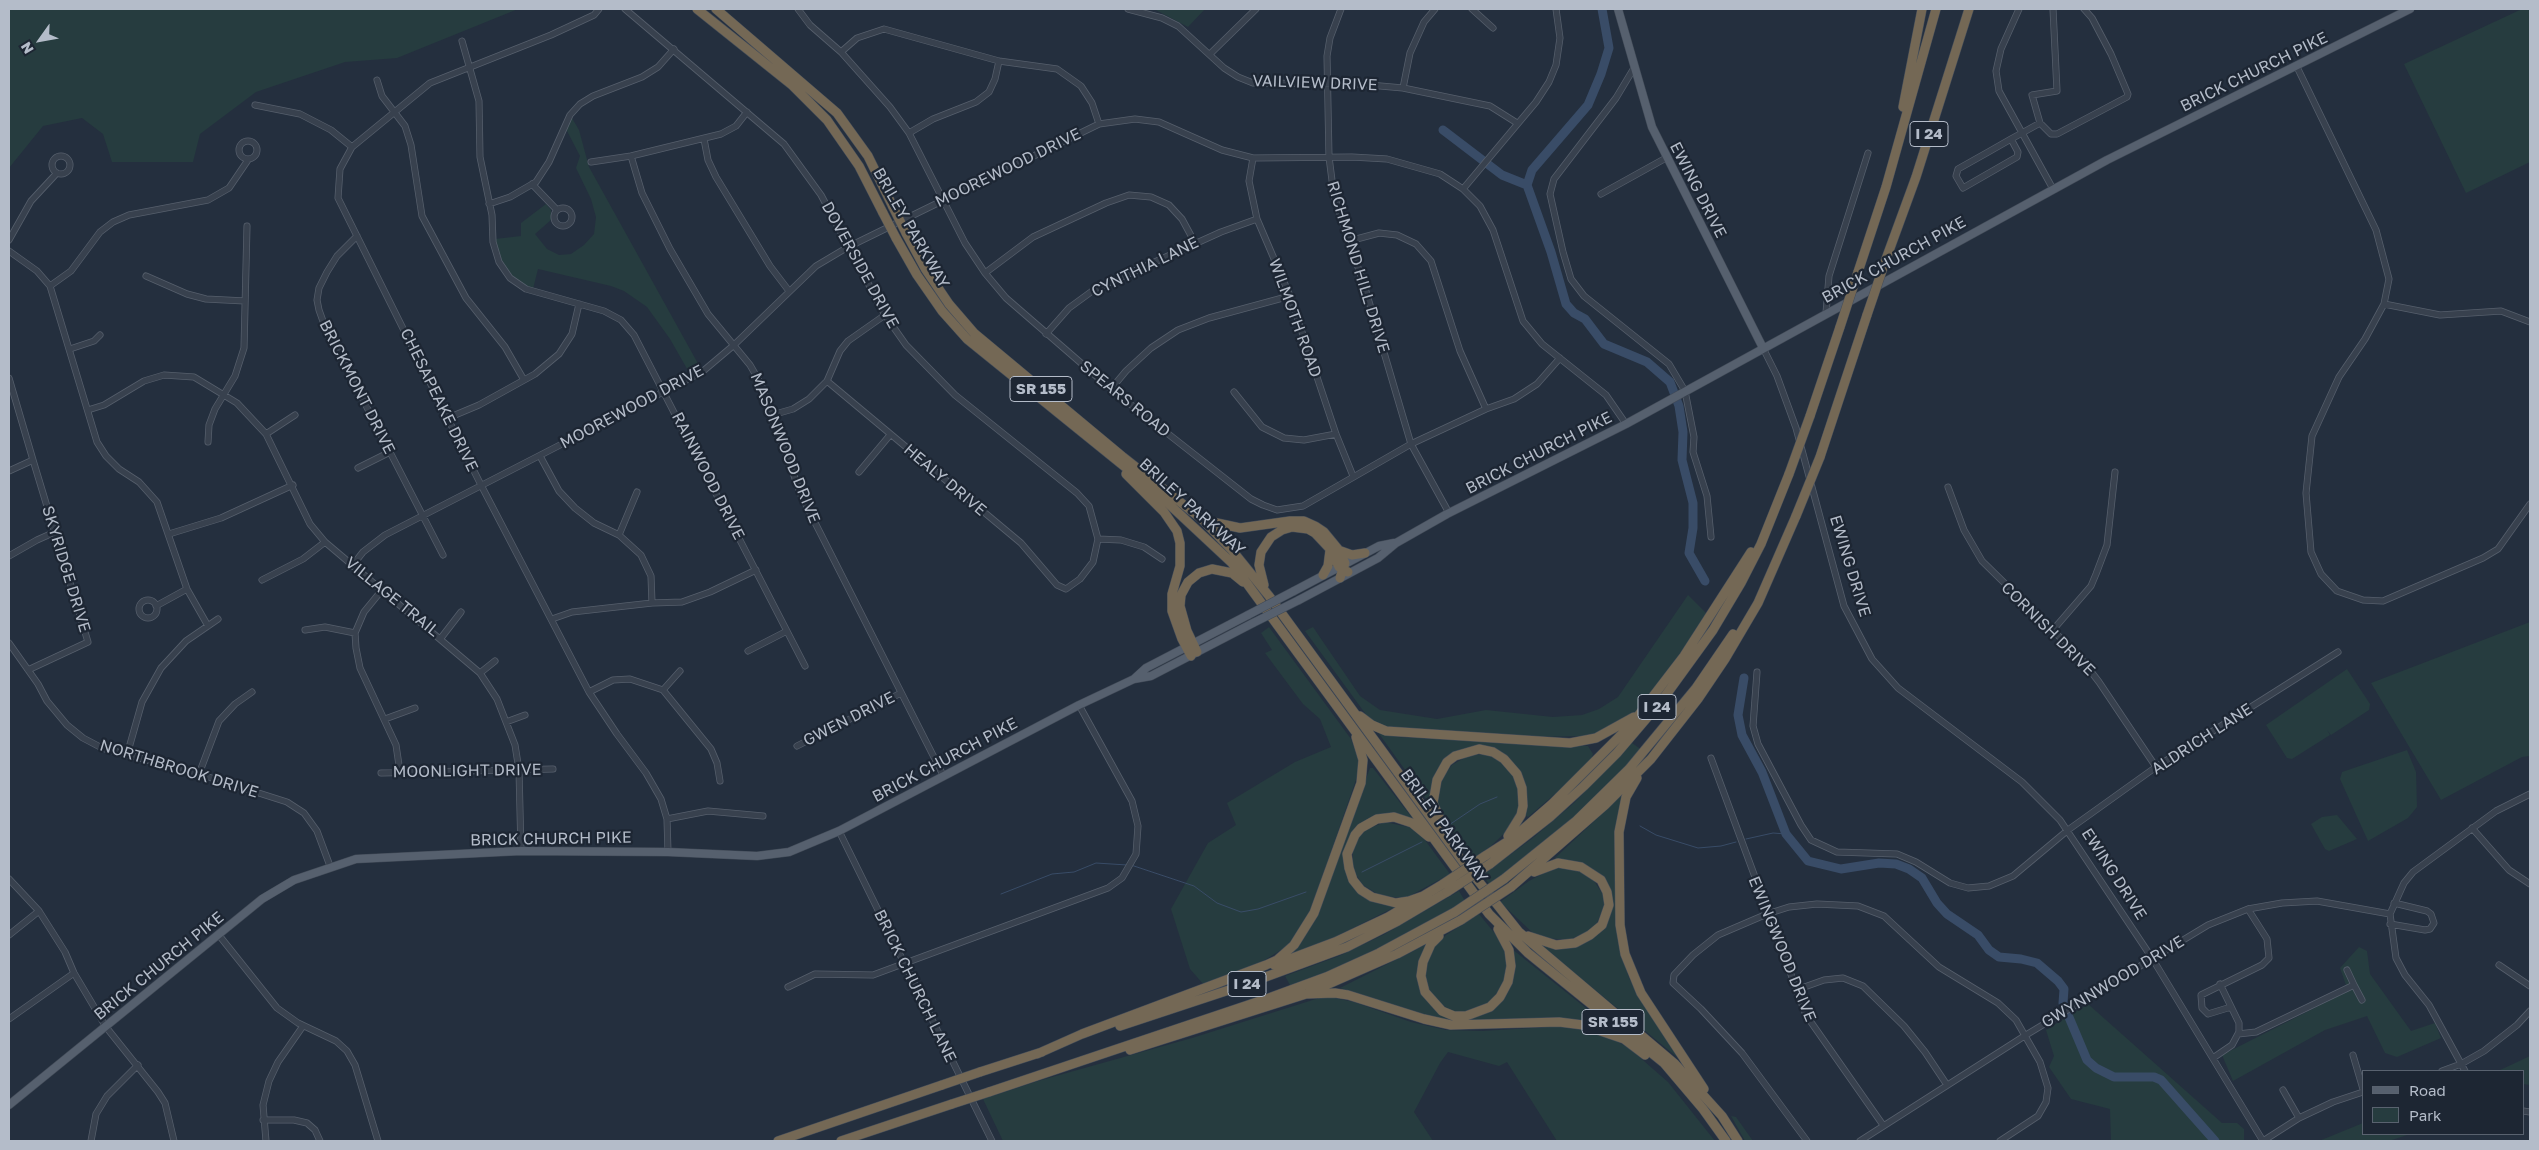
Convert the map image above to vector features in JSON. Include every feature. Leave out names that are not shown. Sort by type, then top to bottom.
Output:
[{"type":"highway","name":"BRILEY PARKWAY","points":[[697,9],[792,85],[827,120],[859,166],[896,238],[927,289],[967,339],[1156,492],[1227,558],[1244,577],[1286,634],[1489,914],[1528,953],[1664,1063],[1703,1109],[1726,1141]]},
{"type":"highway","name":"BRILEY PARKWAY","points":[[716,9],[836,113],[868,156],[906,233],[935,283],[949,304],[974,333],[1115,451],[1203,520],[1269,596],[1464,863],[1519,932],[1676,1064],[1722,1116],[1738,1141]]},
{"type":"highway","points":[[1886,186],[1922,9]]},
{"type":"highway","name":"I 24","points":[[778,1141],[1303,964],[1381,930],[1550,817],[1584,786],[1623,747],[1663,700],[1717,622],[1761,544],[1810,416],[1858,272],[1886,186],[1936,9]]},
{"type":"highway","name":"I 24","points":[[841,1141],[1269,998],[1326,977],[1379,954],[1455,912],[1504,879],[1576,821],[1650,745],[1696,688],[1728,643],[1777,558],[1820,457],[1886,259],[1916,177],[1969,9]]},
{"type":"highway","points":[[1092,441],[1164,512],[1177,531],[1180,543],[1180,566],[1172,594],[1172,611],[1194,654]]},
{"type":"highway","points":[[1496,849],[1512,838],[1575,783],[1642,711],[1700,632],[1775,510]]},
{"type":"highway","points":[[1203,520],[1240,528],[1282,521],[1304,522],[1320,529],[1344,570]]},
{"type":"highway","points":[[1269,596],[1258,565],[1261,552],[1271,537],[1282,530],[1301,527],[1315,533],[1334,550],[1352,555],[1365,553]]},
{"type":"highway","points":[[1323,575],[1334,550]]},
{"type":"highway","points":[[1722,1116],[1641,993],[1628,966],[1622,942],[1619,893],[1620,818],[1630,790],[1651,759],[1698,700],[1726,659],[1758,603],[1777,558]]},
{"type":"highway","points":[[1189,645],[1180,606],[1181,595],[1193,577],[1212,569],[1223,570],[1240,578],[1273,623],[1286,634]]},
{"type":"highway","points":[[1036,1054],[1082,1034],[1276,960],[1294,945],[1309,925],[1364,771],[1362,750],[1337,704]]},
{"type":"highway","points":[[1350,708],[1372,725],[1386,731],[1570,743],[1596,738],[1618,727],[1642,711]]},
{"type":"highway","points":[[1464,863],[1441,824],[1433,803],[1434,790],[1441,770],[1447,762],[1463,752],[1479,749],[1498,755],[1511,766],[1522,788],[1523,806],[1518,824],[1488,860]]},
{"type":"highway","points":[[1062,1067],[1158,1043],[1306,994],[1380,962],[1449,927],[1521,879],[1605,805],[1651,759]]},
{"type":"highway","points":[[1445,888],[1409,901],[1396,903],[1372,897],[1361,890],[1353,880],[1348,868],[1347,854],[1355,835],[1361,828],[1377,819],[1394,817],[1420,829],[1448,857]]},
{"type":"highway","points":[[1519,932],[1547,943],[1575,943],[1590,935],[1602,925],[1609,905],[1607,892],[1601,880],[1581,867],[1566,863],[1551,864],[1521,879]]},
{"type":"highway","points":[[1238,976],[1300,957],[1335,942],[1388,917],[1426,894]]},
{"type":"highway","points":[[1449,927],[1436,939],[1428,950],[1422,969],[1422,984],[1428,999],[1442,1011],[1454,1016],[1472,1015],[1484,1011],[1495,1003],[1505,990],[1510,975],[1509,950],[1489,914]]},
{"type":"highway","points":[[1306,994],[1336,993],[1348,995],[1424,1019],[1451,1025],[1559,1022],[1594,1027],[1624,1039],[1703,1109]]},
{"type":"main road","name":"EWING DRIVE","points":[[1618,9],[1652,127],[1763,348]]},
{"type":"main road","name":"BRICK CHURCH PIKE","points":[[1134,679],[1146,668],[1323,575],[1378,558],[1396,543],[1449,513],[1626,424],[1826,312],[2053,189],[2410,9]]},
{"type":"main road","name":"BRICK CHURCH PIKE","points":[[9,1105],[277,888],[330,866],[356,859],[521,851],[668,852],[757,856],[789,852],[840,831],[943,775],[1079,705],[1134,679],[1151,676],[1299,600],[1344,570],[1365,553],[1379,546],[1396,543]]},
{"type":"street","name":"CHESAPEAKE DRIVE","points":[[599,9],[594,15],[551,35],[430,83],[352,147],[340,169],[338,198],[481,485],[589,692],[646,773],[661,799],[667,819],[668,852]]},
{"type":"street","name":"DOVERSIDE DRIVE","points":[[625,9],[784,144],[821,195],[884,315],[906,345],[955,395],[1077,493],[1089,506],[1098,538],[1093,562],[1080,579],[1066,589],[1057,585]]},
{"type":"street","name":"SPEARS ROAD","points":[[798,9],[810,25],[841,52],[885,101],[909,134],[964,242],[1006,298],[1111,389],[1251,499],[1263,505],[1277,510],[1303,506],[1411,444],[1486,409],[1514,399],[1537,384],[1560,358]]},
{"type":"street","name":"VAILVIEW DRIVE","points":[[1128,9],[1162,18],[1178,26],[1238,77],[1253,83],[1328,83],[1403,88],[1490,106],[1517,124]]},
{"type":"street","points":[[1210,54],[1256,9]]},
{"type":"street","name":"RICHMOND HILL DRIVE","points":[[1341,9],[1330,38],[1328,83],[1329,157],[1334,196],[1411,444],[1449,513]]},
{"type":"street","points":[[1403,88],[1410,53],[1415,40],[1424,22],[1435,9]]},
{"type":"street","points":[[1472,9],[1493,28]]},
{"type":"street","points":[[1463,189],[1536,102],[1549,82],[1556,65],[1560,38],[1556,9]]},
{"type":"street","points":[[2019,9],[2001,49],[1996,71],[1999,91],[2053,189]]},
{"type":"street","points":[[2054,9],[2057,91],[2032,95],[2040,123],[2051,134],[2058,134],[2127,97],[2128,94],[2111,54],[2092,18],[2084,9]]},
{"type":"street","points":[[841,52],[857,38],[884,29],[999,61],[1057,69],[1081,86],[1092,103],[1099,124]]},
{"type":"street","name":"RAINWOOD DRIVE","points":[[462,41],[479,101],[480,157],[492,215],[493,242],[499,262],[510,278],[526,289],[604,310],[621,320],[634,335],[805,666]]},
{"type":"street","points":[[489,204],[510,197],[532,184],[549,162],[570,115],[580,104],[593,96],[642,77],[658,67],[674,49]]},
{"type":"street","points":[[909,134],[933,119],[976,102],[989,92],[996,79],[999,61]]},
{"type":"street","points":[[2297,67],[2376,230],[2389,279],[2384,304],[2365,339],[2339,377],[2312,436],[2306,493],[2311,552],[2321,574],[2337,591],[2363,600],[2383,601],[2483,558],[2498,549],[2530,504]]},
{"type":"street","points":[[1634,68],[1616,98],[1554,179],[1550,194],[1571,279],[1584,296],[1669,364],[1683,392],[1694,437],[1693,452],[1707,496],[1711,538]]},
{"type":"street","points":[[377,80],[382,96],[405,126],[411,145],[422,216],[466,298],[504,346],[524,380]]},
{"type":"street","points":[[255,105],[300,114],[331,130],[352,147]]},
{"type":"street","points":[[591,162],[631,156],[721,134],[736,126],[747,112]]},
{"type":"street","name":"MOOREWOOD DRIVE","points":[[352,566],[363,552],[385,535],[702,372],[734,345],[816,266],[848,247],[1099,124],[1135,119],[1159,122],[1222,150],[1253,158],[1329,157],[1387,159],[1440,174],[1463,189],[1480,206],[1493,230],[1524,321],[1542,344],[1606,395],[1626,424]]},
{"type":"street","points":[[2011,139],[2018,152],[2017,157],[1963,188],[1956,176],[1958,169],[2011,139],[2040,123]]},
{"type":"street","points":[[704,139],[708,160],[716,177],[770,266],[789,291]]},
{"type":"street","points":[[1826,312],[1829,276],[1868,153]]},
{"type":"street","name":"MASONWOOD DRIVE","points":[[631,156],[642,193],[670,249],[708,314],[750,365],[761,384],[801,495],[943,775]]},
{"type":"street","name":"WILMOTH ROAD","points":[[1253,158],[1250,181],[1257,219],[1290,296],[1336,434],[1353,476]]},
{"type":"street","points":[[1601,194],[1666,158]]},
{"type":"street","points":[[50,286],[72,270],[100,232],[113,222],[129,214],[208,200],[229,188],[248,160]]},
{"type":"street","points":[[9,240],[31,202],[57,173]]},
{"type":"street","points":[[532,184],[556,210]]},
{"type":"street","points":[[986,273],[1033,237],[1106,203],[1129,195],[1150,197],[1169,205],[1182,219],[1195,243]]},
{"type":"street","name":"CYNTHIA LANE","points":[[1046,334],[1069,308],[1095,289],[1195,243],[1257,219]]},
{"type":"street","points":[[208,442],[209,425],[235,376],[244,348],[247,226]]},
{"type":"street","points":[[1349,241],[1379,233],[1398,235],[1416,244],[1431,261],[1460,351],[1486,409]]},
{"type":"street","name":"BRICKMONT DRIVE","points":[[358,236],[337,256],[319,288],[317,300],[324,324],[443,555]]},
{"type":"street","points":[[9,251],[37,270],[50,286],[97,442],[106,456],[150,491],[162,511],[187,589],[208,626]]},
{"type":"street","points":[[146,276],[187,294],[206,299],[245,301]]},
{"type":"street","points":[[1111,389],[1126,371],[1151,348],[1178,330],[1209,318],[1290,296]]},
{"type":"street","points":[[448,418],[478,405],[524,380],[559,354],[572,334],[580,304]]},
{"type":"street","points":[[2384,304],[2440,315],[2501,311],[2530,322]]},
{"type":"street","points":[[772,416],[793,409],[810,399],[827,381],[840,351],[848,341],[884,315]]},
{"type":"street","points":[[70,349],[94,341],[100,335]]},
{"type":"street","name":"EWING DRIVE","points":[[1763,348],[1777,376],[1796,428],[1844,606],[1872,659],[1898,688],[1912,700],[2022,782],[2068,830],[2152,958],[2263,1141]]},
{"type":"street","name":"VILLAGE TRAIL","points":[[88,410],[104,404],[144,381],[164,374],[194,377],[237,403],[266,434],[293,485],[310,524],[325,542],[441,638],[480,673],[497,700],[515,746],[519,770],[521,851]]},
{"type":"street","name":"SKYRIDGE DRIVE","points":[[9,378],[88,642],[28,670]]},
{"type":"street","name":"HEALY DRIVE","points":[[827,381],[1021,543],[1057,585]]},
{"type":"street","points":[[1234,392],[1262,427],[1284,438],[1304,440],[1336,434]]},
{"type":"street","points":[[266,434],[295,415]]},
{"type":"street","points":[[859,472],[890,435]]},
{"type":"street","points":[[358,468],[390,452]]},
{"type":"street","points":[[540,456],[559,491],[575,508],[594,523],[619,535],[641,555],[651,576],[652,603]]},
{"type":"street","points":[[9,470],[33,460]]},
{"type":"street","points":[[2052,630],[2091,586],[2096,574],[2107,546],[2115,472]]},
{"type":"street","points":[[169,534],[220,518],[293,485]]},
{"type":"street","name":"CORNISH DRIVE","points":[[1948,487],[1964,530],[1982,561],[2079,656],[2100,682],[2156,767]]},
{"type":"street","points":[[619,535],[637,492]]},
{"type":"street","points":[[9,556],[54,532]]},
{"type":"street","points":[[1098,538],[1121,540],[1144,547],[1162,559]]},
{"type":"street","points":[[262,580],[303,559],[325,542]]},
{"type":"street","points":[[552,619],[572,612],[652,603],[682,602],[710,592],[756,570]]},
{"type":"street","points":[[156,606],[187,589]]},
{"type":"street","points":[[382,590],[364,612],[355,634],[356,648],[360,668],[396,745],[400,772]]},
{"type":"street","points":[[441,638],[461,612]]},
{"type":"street","points":[[127,755],[142,702],[161,668],[186,641],[218,619]]},
{"type":"street","points":[[304,630],[326,627],[355,634]]},
{"type":"street","points":[[748,651],[787,631]]},
{"type":"street","name":"NORTHBROOK DRIVE","points":[[9,643],[47,700],[67,725],[83,738],[102,748],[200,774],[287,802],[304,813],[319,835],[330,866]]},
{"type":"street","name":"ALDRICH LANE","points":[[1757,672],[1753,696],[1753,726],[1758,744],[1801,825],[1811,840],[1837,852],[1897,854],[1916,862],[1950,883],[1968,888],[1988,886],[2013,876],[2068,830],[2156,767],[2338,652]]},
{"type":"street","points":[[480,673],[495,661]]},
{"type":"street","points":[[662,690],[680,671]]},
{"type":"street","points":[[589,692],[613,680],[630,679],[662,690],[711,749],[717,763],[720,781]]},
{"type":"street","points":[[200,774],[219,721],[235,704],[252,692]]},
{"type":"street","name":"GWEN DRIVE","points":[[796,746],[901,693]]},
{"type":"street","points":[[788,987],[815,974],[873,975],[1108,888],[1122,878],[1136,854],[1138,826],[1132,801],[1079,705]]},
{"type":"street","points":[[385,719],[414,708]]},
{"type":"street","points":[[506,722],[525,715]]},
{"type":"street","name":"EWINGWOOD DRIVE","points":[[1711,758],[1767,914],[1806,1015],[1818,1036],[1883,1125]]},
{"type":"street","name":"MOONLIGHT DRIVE","points":[[381,773],[553,769]]},
{"type":"street","points":[[2464,1070],[2429,1005],[2405,975],[2393,950],[2390,914],[2404,883],[2414,872],[2496,811],[2530,794]]},
{"type":"street","points":[[667,819],[708,811],[763,816]]},
{"type":"street","points":[[2472,828],[2509,870],[2530,884]]},
{"type":"street","name":"BRICK CHURCH LANE","points":[[840,831],[992,1141]]},
{"type":"street","points":[[9,879],[39,911],[65,952],[74,974],[106,1027],[138,1065],[165,1103],[174,1141]]},
{"type":"street","name":"GWYNNWOOD DRIVE","points":[[1860,1141],[2056,1016],[2208,925],[2248,909],[2282,903],[2317,901],[2390,914]]},
{"type":"street","points":[[2390,924],[2425,930],[2433,927],[2434,923],[2431,914],[2427,911],[2394,902]]},
{"type":"street","points":[[1807,1141],[1742,1053],[1701,1008],[1673,983],[1674,974],[1693,955],[1718,935],[1767,914],[1789,907],[1817,904],[1858,906],[1884,916],[1939,967],[1998,1003],[2016,1020],[2040,1062],[2048,1088],[2046,1102],[2038,1116],[2000,1141]]},
{"type":"street","points":[[2231,1007],[2208,1014],[2202,1008],[2201,995],[2262,965],[2268,958],[2267,939],[2248,909]]},
{"type":"street","points":[[9,935],[39,911]]},
{"type":"street","points":[[218,934],[277,1008],[303,1026],[336,1041],[347,1051],[355,1065],[378,1141]]},
{"type":"street","points":[[2499,965],[2530,986]]},
{"type":"street","points":[[2347,970],[2362,1000]]},
{"type":"street","points":[[9,1019],[74,974]]},
{"type":"street","points":[[1796,990],[1824,980],[1843,978],[1863,986],[1904,1026],[1947,1084]]},
{"type":"street","points":[[2213,1058],[2232,1045],[2238,1034],[2239,1023],[2220,984]]},
{"type":"street","points":[[2238,1034],[2256,1032],[2354,985]]},
{"type":"street","points":[[2445,1070],[2461,1064],[2484,1051],[2517,1025],[2530,1011]]},
{"type":"street","points":[[266,1141],[263,1105],[269,1081],[278,1062],[303,1026]]},
{"type":"street","points":[[2353,1055],[2362,1087]]},
{"type":"street","points":[[91,1141],[96,1114],[107,1096],[138,1065]]},
{"type":"street","points":[[2283,1090],[2299,1118]]},
{"type":"street","points":[[2263,1141],[2299,1118],[2362,1091]]},
{"type":"street","points":[[263,1120],[294,1120],[307,1123],[315,1130],[320,1141]]},
{"type":"green space","points":[[9,9],[518,9],[397,58],[345,62],[256,92],[200,134],[193,162],[112,162],[103,134],[82,118],[43,126],[9,168]]},
{"type":"green space","points":[[1154,9],[1205,9],[1188,27]]},
{"type":"green space","points":[[2522,9],[2530,9],[2530,162],[2466,193],[2404,64]]},
{"type":"green space","points":[[572,118],[579,130],[589,167],[701,369],[690,374],[670,339],[647,307],[624,291],[611,286],[538,269],[533,289],[528,288],[510,274],[502,262],[495,239],[521,236],[521,223],[546,204],[551,210],[551,220],[535,234],[547,249],[559,255],[571,254],[584,245],[594,234],[596,217],[591,199],[576,168],[580,156],[566,129]]},
{"type":"green space","points":[[1688,595],[1708,615],[1691,641],[1640,708],[1626,719],[1591,736],[1525,737],[1390,730],[1370,720],[1305,631],[1313,627],[1360,696],[1380,710],[1437,719],[1486,710],[1553,717],[1582,715],[1599,709],[1618,697]]},
{"type":"green space","points":[[2530,622],[2530,756],[2522,757],[2441,800],[2371,683]]},
{"type":"green space","points":[[1269,627],[1351,739],[1359,761],[1358,774],[1310,912],[1289,945],[1260,963],[1204,985],[1190,969],[1171,909],[1208,843],[1236,825],[1227,803],[1295,762],[1331,747],[1320,719],[1303,704],[1265,653],[1272,650],[1261,633]]},
{"type":"green space","points":[[2347,669],[2370,704],[2369,710],[2331,735],[2327,730],[2330,735],[2292,759],[2287,758],[2266,725]]},
{"type":"green space","points":[[1377,731],[1398,737],[1588,746],[1593,754],[1591,760],[1569,782],[1528,817],[1525,815],[1521,773],[1478,746],[1456,752],[1429,803]]},
{"type":"green space","points":[[1632,743],[1642,750],[1581,811],[1511,870],[1489,884],[1483,875],[1534,837],[1574,803]]},
{"type":"green space","points":[[2407,750],[2416,772],[2417,807],[2408,818],[2368,841],[2340,779],[2342,772]]},
{"type":"green space","points":[[1471,754],[1490,755],[1501,761],[1517,783],[1520,801],[1518,813],[1512,826],[1491,846],[1471,860],[1444,822],[1437,808],[1437,793],[1440,781],[1452,765]]},
{"type":"green space","points":[[1370,768],[1373,768],[1413,819],[1398,815],[1357,827],[1350,836],[1344,862],[1346,873],[1364,896],[1380,904],[1395,907],[1333,938],[1283,959],[1301,941],[1314,919]]},
{"type":"green space","points":[[1623,794],[1617,820],[1618,941],[1629,978],[1677,1057],[1546,950],[1543,945],[1562,948],[1607,921],[1602,878],[1557,861],[1555,858]]},
{"type":"green space","points":[[2337,815],[2357,839],[2329,851],[2325,849],[2311,824],[2322,817]]},
{"type":"green space","points":[[1385,822],[1413,828],[1419,832],[1450,874],[1406,898],[1381,896],[1363,885],[1353,870],[1353,850],[1357,839],[1367,829]]},
{"type":"green space","points":[[1555,867],[1575,869],[1592,878],[1604,896],[1604,906],[1597,923],[1589,931],[1569,940],[1545,938],[1534,934],[1500,902],[1529,881]]},
{"type":"green space","points":[[1459,891],[1465,901],[1421,928],[1335,970],[1291,987],[1285,976],[1339,956],[1383,935]]},
{"type":"green space","points":[[1479,914],[1501,941],[1508,961],[1504,984],[1487,1005],[1466,1012],[1454,1012],[1434,1000],[1427,987],[1425,975],[1427,961],[1435,946],[1446,935]]},
{"type":"green space","points":[[1427,944],[1420,987],[1425,999],[1440,1013],[1467,1019],[1476,1017],[1502,999],[1512,949],[1611,1028],[1610,1030],[1592,1024],[1449,1022],[1340,988]]},
{"type":"green space","points":[[2359,947],[2367,951],[2370,974],[2411,1031],[2435,1023],[2441,1038],[2397,1057],[2385,1053],[2367,1016],[2325,1030],[2233,1081],[2222,1055],[2348,991],[2340,968]]},
{"type":"green space","points":[[1319,998],[1335,998],[1354,1002],[1411,1022],[1446,1030],[1482,1031],[1564,1026],[1588,1030],[1611,1038],[1629,1048],[1668,1082],[1715,1141],[1557,1141],[1507,1062],[1499,1066],[1448,1052],[1440,1063],[1414,1112],[1433,1141],[1003,1141],[983,1099],[1038,1081],[1192,1038]]},
{"type":"green space","points":[[2088,1004],[2222,1123],[2237,1123],[2244,1129],[2244,1141],[2111,1141],[2110,1109],[2071,1099],[2049,1067],[2054,1056],[2046,1030]]},
{"type":"green space","points":[[2530,1056],[2530,1085],[2524,1084],[2524,1070],[2500,1070]]},
{"type":"green space","points":[[1731,1116],[1736,1117],[1753,1141],[1745,1141]]},
{"type":"green space","points":[[2362,1123],[2362,1135],[2407,1135],[2389,1141],[2319,1141]]},
{"type":"waterway","points":[[1602,9],[1609,48],[1588,105],[1532,170],[1527,185],[1551,252],[1566,304],[1574,313],[1585,319],[1604,344],[1647,362],[1670,382],[1679,406],[1683,432],[1682,460],[1693,503],[1693,528],[1689,553],[1705,581]]},
{"type":"waterway","points":[[1443,130],[1502,175],[1527,185]]},
{"type":"waterway","points":[[1744,678],[1738,715],[1742,735],[1762,772],[1786,834],[1808,861],[1841,869],[1879,863],[1896,864],[1909,869],[1922,878],[1937,903],[1947,914],[1978,935],[1989,950],[1999,957],[2037,963],[2058,981],[2064,989],[2063,1003],[2087,1060],[2096,1068],[2114,1077],[2154,1077],[2161,1080],[2215,1141]]},
{"type":"waterway","points":[[1449,825],[1480,804],[1497,797]]},
{"type":"waterway","points":[[1640,826],[1656,835],[1698,848],[1721,846],[1736,842]]},
{"type":"waterway","points":[[1746,839],[1773,833],[1786,834]]},
{"type":"waterway","points":[[1362,872],[1422,842]]},
{"type":"waterway","points":[[1001,894],[1052,874],[1074,872],[1096,863],[1127,865]]},
{"type":"waterway","points":[[1131,865],[1194,886],[1217,903],[1241,912],[1258,909],[1306,892]]}]
